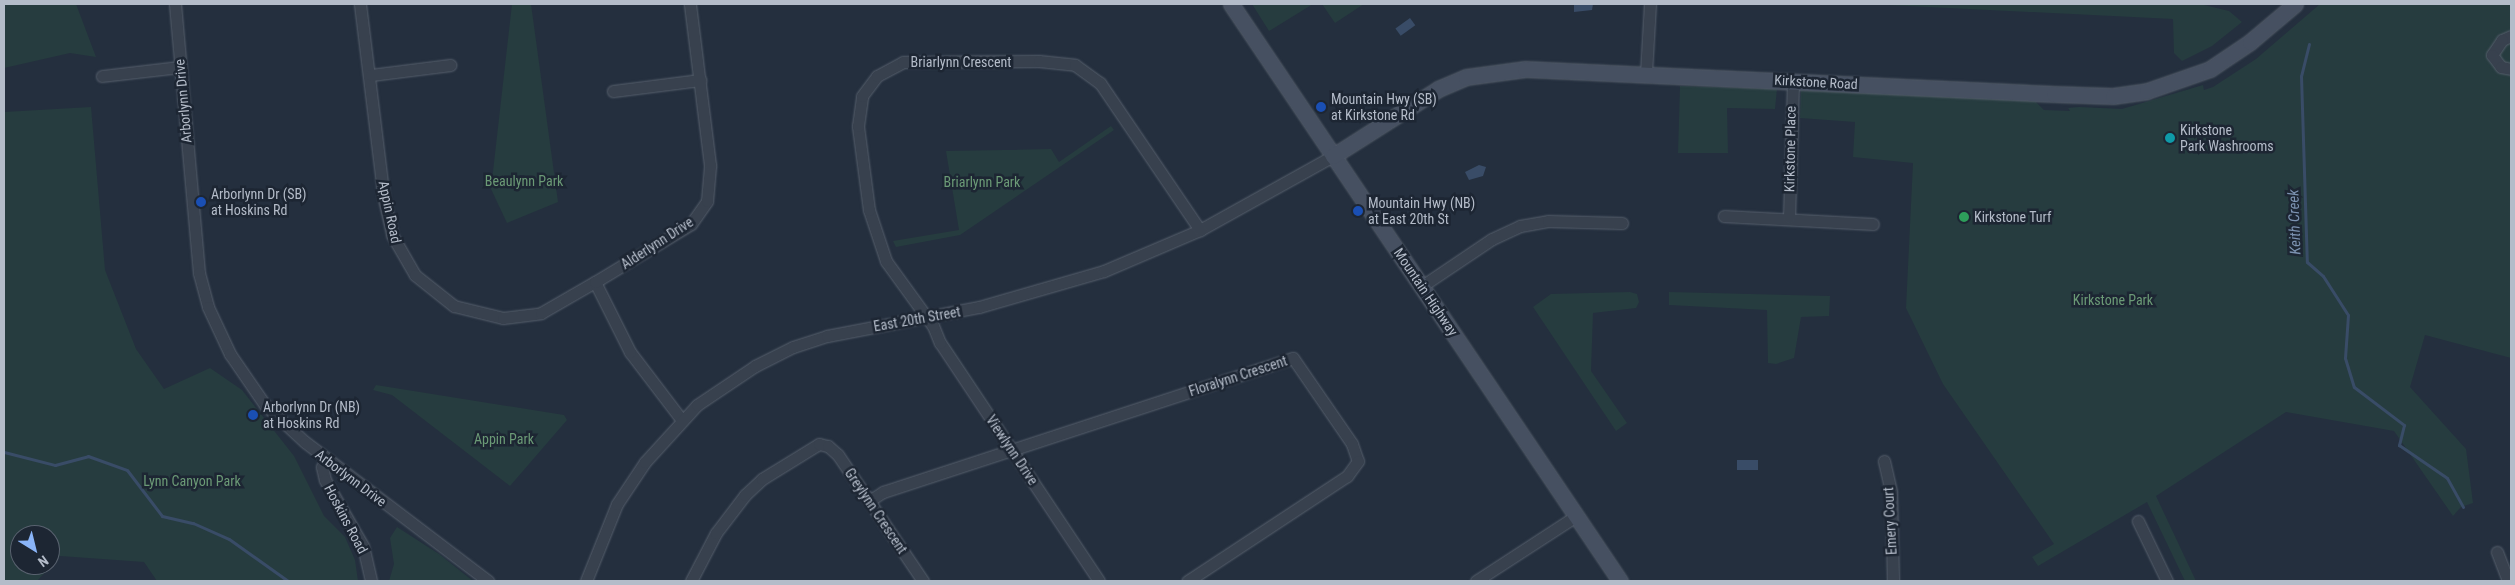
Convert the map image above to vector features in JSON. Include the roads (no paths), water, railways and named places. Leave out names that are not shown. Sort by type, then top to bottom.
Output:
[{"type":"street","name":"Arborlynn Drive","points":[[175,4],[195,249],[208,307],[230,354],[256,394],[292,430],[327,459],[488,581]]},
{"type":"street","name":"Appin Road","points":[[360,4],[371,75],[384,198],[392,235],[406,264],[427,287],[454,306],[503,318],[541,313],[596,282]]},
{"type":"street","name":"Alderlynn Drive","points":[[596,282],[691,224],[707,202],[710,165],[690,4]]},
{"type":"street","name":"Mountain Highway","points":[[1231,4],[1620,581]]},
{"type":"street","points":[[1646,73],[1650,4]]},
{"type":"street","name":"Kirkstone Road","points":[[1333,156],[1408,105],[1466,77],[1525,68],[2100,96],[2148,91],[2210,69],[2250,42],[2293,4]]},
{"type":"street","points":[[2511,36],[2502,40],[2492,55],[2501,67],[2511,69]]},
{"type":"street","name":"Briarlynn Crescent","points":[[926,318],[886,262],[869,210],[858,111],[868,85],[890,66],[916,62],[1039,61],[1067,63],[1084,69],[1100,83],[1200,230]]},
{"type":"street","points":[[371,75],[450,65]]},
{"type":"street","points":[[102,76],[180,67]]},
{"type":"street","points":[[613,91],[700,80]]},
{"type":"street","name":"Kirkstone Place","points":[[1789,218],[1793,80]]},
{"type":"street","name":"East 20th Street","points":[[586,581],[625,491],[681,418],[725,384],[793,347],[827,336],[926,318],[1047,290],[1104,271],[1200,230],[1333,156]]},
{"type":"street","points":[[1724,216],[1873,224]]},
{"type":"street","points":[[1422,286],[1492,239],[1520,226],[1548,221],[1622,223]]},
{"type":"street","points":[[596,282],[630,352],[681,418]]},
{"type":"street","name":"Viewlynn Drive","points":[[926,318],[1099,581]]},
{"type":"street","name":"Floralynn Crescent","points":[[869,501],[883,492],[1293,358],[1352,444],[1358,461],[1347,476],[1188,581]]},
{"type":"street","name":"Greylynn Crescent","points":[[691,581],[716,532],[745,495],[762,478],[797,455],[810,447],[824,444],[838,455],[923,581]]},
{"type":"street","name":"Hoskins Road","points":[[327,459],[322,467],[325,480],[363,546],[371,581]]},
{"type":"street","name":"Emery Court","points":[[1884,461],[1891,492],[1893,581]]},
{"type":"street","points":[[1476,581],[1576,516]]},
{"type":"street","points":[[2138,521],[2167,581]]},
{"type":"street","points":[[2497,552],[2508,581]]},
{"type":"water","points":[[1574,4],[1593,4],[1592,10],[1574,12]]},
{"type":"water","points":[[1410,18],[1415,25],[1401,36],[1395,29]]},
{"type":"water","points":[[1479,165],[1486,167],[1483,176],[1469,180],[1465,172]]},
{"type":"water","points":[[1737,460],[1758,460],[1758,470],[1737,470]]},
{"type":"waterway","name":"Keith Creek","points":[[2309,44],[2301,76],[2307,262],[2323,276],[2348,315],[2345,358],[2354,387],[2404,425],[2399,445],[2447,478],[2463,507]]},
{"type":"waterway","points":[[4,452],[55,465],[88,456],[127,470],[162,516],[193,523],[229,539],[288,581]]},
{"type":"place","name":"Mountain Hwy (SB) at Kirkstone Rd","points":[[1321,107]]},
{"type":"place","name":"Kirkstone Park Washrooms","points":[[2170,138]]},
{"type":"place","name":"Arborlynn Dr (SB) at Hoskins Rd","points":[[201,202]]},
{"type":"place","name":"Mountain Hwy (NB) at East 20th St","points":[[1358,211]]},
{"type":"place","name":"Kirkstone Turf","points":[[1964,217]]},
{"type":"place","name":"Arborlynn Dr (NB) at Hoskins Rd","points":[[253,415]]},
{"type":"park label","name":"Beaulynn Park","points":[[524,181]]},
{"type":"park label","name":"Briarlynn Park","points":[[982,182]]},
{"type":"park label","name":"Kirkstone Park","points":[[2113,300]]},
{"type":"park label","name":"Appin Park","points":[[504,439]]},
{"type":"park label","name":"Lynn Canyon Park","points":[[192,481]]}]
